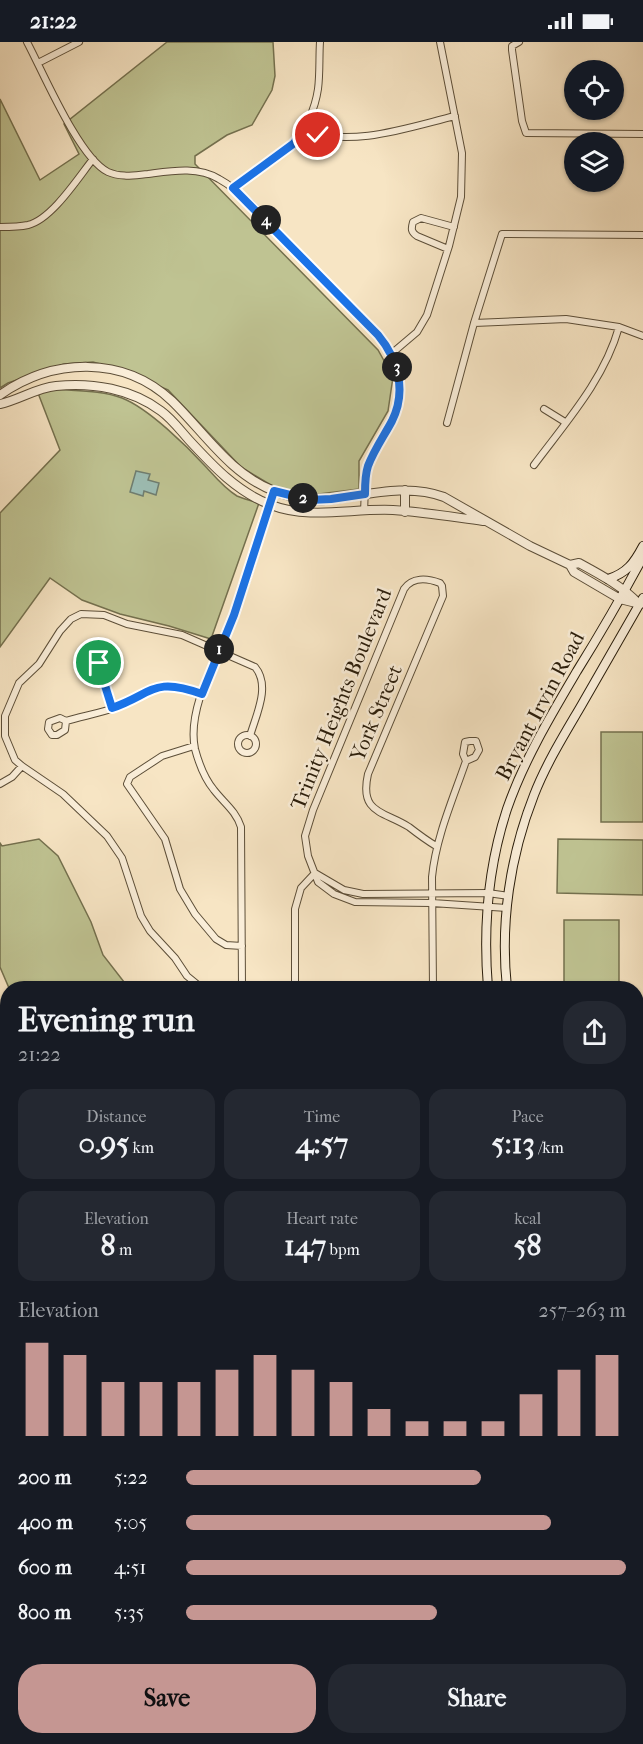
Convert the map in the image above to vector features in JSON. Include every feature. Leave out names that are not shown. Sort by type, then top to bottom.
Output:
[{"type":"main road","points":[[608,579],[632,566],[643,546]]},
{"type":"main road","name":"Bryant Irvin Road","points":[[488,981],[488,893],[502,829],[517,784],[543,730],[643,557]]},
{"type":"main road","name":"Bryant Irvin Road","points":[[507,981],[507,908],[516,849],[524,822],[544,772],[641,601]]},
{"type":"street","points":[[27,42],[66,117],[93,159],[106,171],[135,176],[177,170],[195,171],[218,178],[233,188],[378,335],[392,354],[399,378],[396,412],[368,468],[364,511]]},
{"type":"street","points":[[38,63],[79,42]]},
{"type":"street","points":[[233,188],[293,144],[304,131],[315,103],[318,87],[320,42]]},
{"type":"street","points":[[392,354],[417,332],[427,315],[448,249],[463,185],[462,153],[440,42]]},
{"type":"street","points":[[519,42],[512,46],[512,50],[522,122],[526,133],[643,134]]},
{"type":"street","points":[[304,131],[318,135],[351,138],[455,116]]},
{"type":"street","points":[[0,227],[29,225],[42,218],[60,201],[93,159]]},
{"type":"street","points":[[448,249],[417,236],[412,233],[411,228],[413,222],[421,218],[454,226]]},
{"type":"street","points":[[447,423],[474,323],[502,234],[643,235]]},
{"type":"street","points":[[474,323],[566,319],[619,327],[643,336]]},
{"type":"street","points":[[534,465],[598,377],[614,344],[619,327]]},
{"type":"street","points":[[0,394],[33,376],[62,368],[100,367],[121,372],[161,392],[228,460],[249,478],[274,491],[310,500],[405,490],[420,490],[444,497],[530,546],[570,565],[574,572],[620,599],[641,601]]},
{"type":"street","points":[[0,404],[55,386],[81,385],[112,389],[161,411],[223,475],[248,494],[270,505],[312,513],[405,512],[488,521]]},
{"type":"street","points":[[544,409],[565,422]]},
{"type":"street","points":[[405,490],[405,512]]},
{"type":"street","points":[[242,981],[241,827],[235,814],[205,778],[194,746],[193,722],[218,651],[234,615],[274,491]]},
{"type":"street","points":[[570,565],[579,563],[641,601]]},
{"type":"street","name":"Trinity Heights Boulevard","points":[[444,596],[442,586],[434,581],[412,581],[404,589],[306,826],[306,846],[318,882],[334,894],[355,902],[488,905],[507,908]]},
{"type":"street","name":"York Street","points":[[436,846],[408,827],[377,813],[371,805],[366,790],[368,774],[444,596]]},
{"type":"street","points":[[193,981],[150,931],[141,916],[122,858],[107,836],[63,794],[15,760],[7,744],[4,729],[6,716],[19,683],[39,664],[60,631],[71,619],[81,614],[104,615],[127,624],[182,634],[249,664],[261,675],[262,693],[250,736]]},
{"type":"street","points":[[103,679],[112,708]]},
{"type":"street","points":[[66,721],[112,708],[152,688],[179,687],[202,694]]},
{"type":"street","points":[[194,746],[162,756],[130,777],[128,784],[165,839],[180,889],[195,914],[216,939],[226,945],[242,946]]},
{"type":"street","points":[[433,981],[432,878],[436,846],[466,761]]},
{"type":"street","points":[[0,784],[12,777],[22,766]]},
{"type":"street","points":[[295,981],[295,909],[301,888],[315,873],[344,890],[354,893],[488,893],[509,896]]},
{"type":"green space","points":[[167,42],[273,42],[275,76],[272,90],[252,125],[227,135],[195,156],[195,164],[378,350],[393,377],[388,411],[359,461],[359,489],[311,495],[276,488],[241,467],[168,390],[115,368],[93,362],[64,364],[8,383],[0,388],[0,99],[40,180],[79,154],[64,124]]},
{"type":"green space","points":[[54,389],[106,394],[132,403],[179,439],[229,490],[237,496],[259,503],[211,639],[120,614],[82,600],[50,578],[0,647],[0,513],[60,450],[38,393]]},
{"type":"green space","points":[[601,732],[643,732],[643,822],[601,822]]},
{"type":"green space","points":[[39,839],[58,856],[91,922],[103,955],[123,981],[6,981],[0,967],[0,843],[2,846]]},
{"type":"green space","points":[[558,839],[643,840],[643,895],[557,893]]},
{"type":"green space","points":[[564,920],[619,920],[619,981],[564,981]]},
{"type":"water","points":[[136,471],[150,474],[148,480],[159,483],[156,495],[144,491],[143,496],[130,492]]},
{"type":"route","points":[[99,663],[103,663],[108,671],[103,679],[112,708],[152,688],[179,687],[202,694],[234,615],[274,491],[310,500],[365,494],[371,459],[396,412],[399,378],[392,354],[378,335],[233,188],[272,161],[293,144],[304,131],[318,135]]}]
